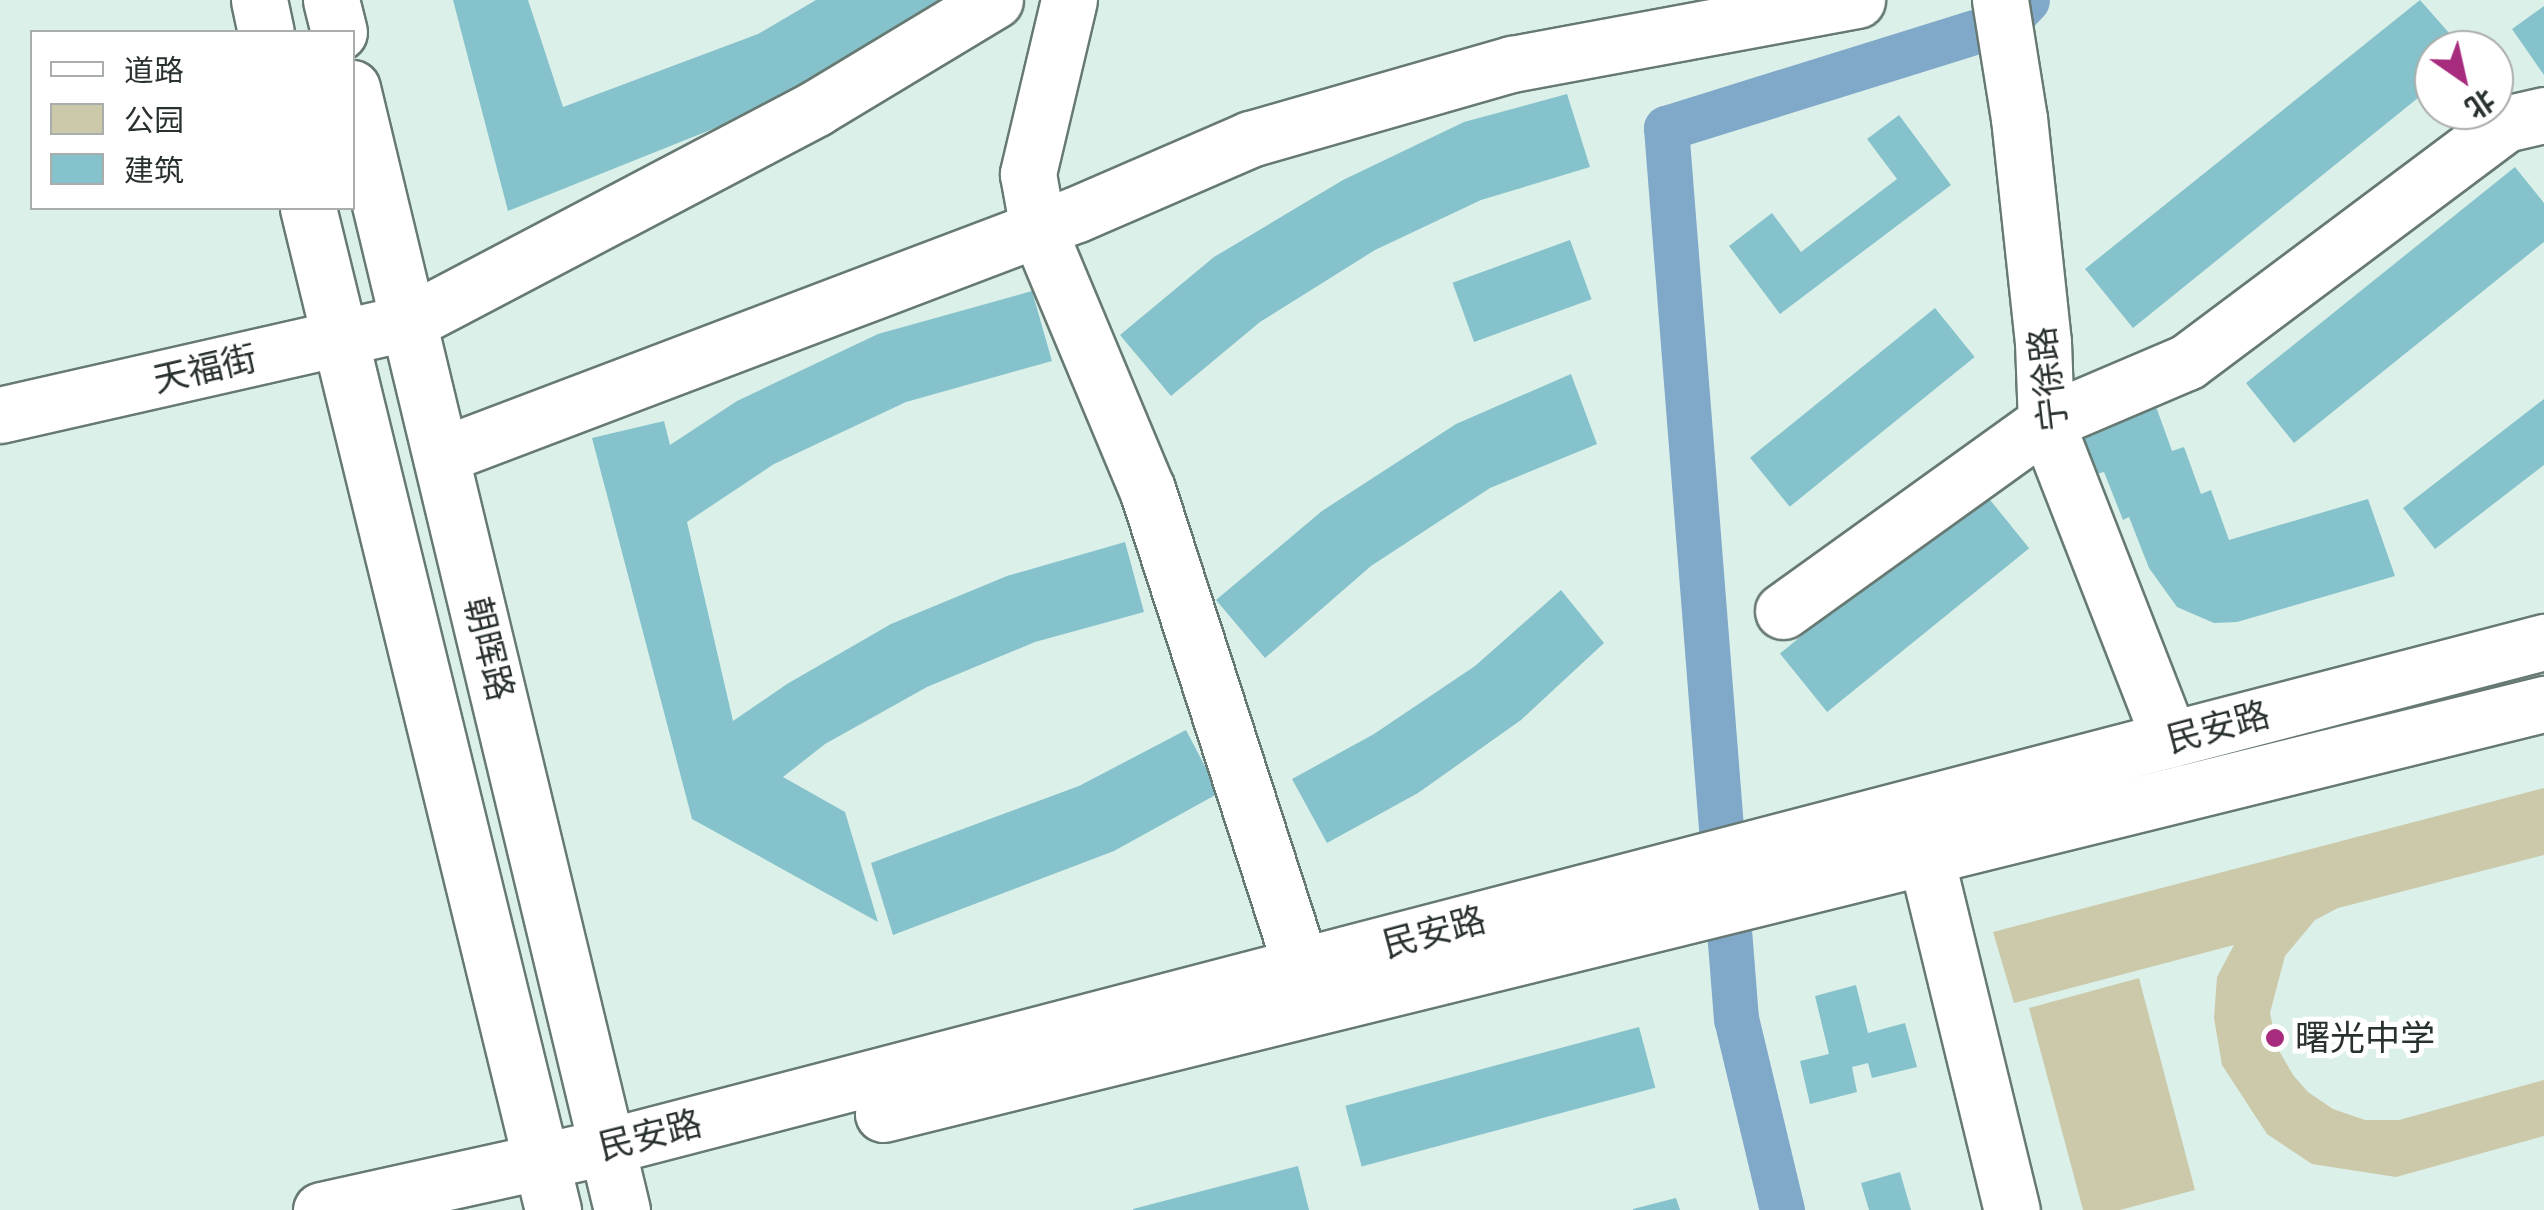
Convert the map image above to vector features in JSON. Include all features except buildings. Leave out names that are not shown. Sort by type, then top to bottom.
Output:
[{"type":"main road","points":[[259,0],[266,30]]},
{"type":"main road","points":[[331,0],[338,30]]},
{"type":"main road","name":"天福街","points":[[0,415],[409,322],[816,108],[995,0]]},
{"type":"main road","points":[[1069,0],[1028,174],[1038,229],[1146,489],[1302,966]]},
{"type":"main road","points":[[442,455],[1038,229],[1250,139],[1512,64],[1858,0]]},
{"type":"main road","name":"宁徐路","points":[[2000,0],[2019,118],[2043,342],[2046,422],[2170,740]]},
{"type":"main road","name":"朝晖路","points":[[355,100],[615,1179]]},
{"type":"main road","points":[[1782,611],[2046,422],[2187,362],[2505,124],[2544,116]]},
{"type":"main road","name":"朝晖路","points":[[308,210],[547,1188]]},
{"type":"main road","name":"民安路","points":[[321,1210],[615,1179],[1817,858],[2170,740],[2544,642]]},
{"type":"main road","name":"民安路","points":[[1817,858],[1926,858],[2544,704]]},
{"type":"main road","points":[[1926,858],[2012,1210]]},
{"type":"main road","name":"民安路","points":[[615,1179],[1302,966],[1632,906]]},
{"type":"main road","name":"民安路","points":[[476,1210],[547,1188]]},
{"type":"green space","points":[[2544,788],[2544,855],[2338,908],[2315,920],[2285,956],[2270,1013],[2277,1047],[2293,1075],[2308,1092],[2333,1109],[2365,1120],[2399,1120],[2544,1080],[2544,1136],[2396,1177],[2312,1164],[2267,1134],[2222,1065],[2214,1018],[2217,977],[2234,945],[2014,1003],[1993,932]]},
{"type":"green space","points":[[2139,978],[2195,1190],[2120,1210],[2083,1210],[2029,1008]]},
{"type":"waterway","points":[[1782,1210],[1736,1019],[1666,128],[2006,22],[2027,0]]},
{"type":"place","name":"曙光中学","points":[[2275,1038]]}]
